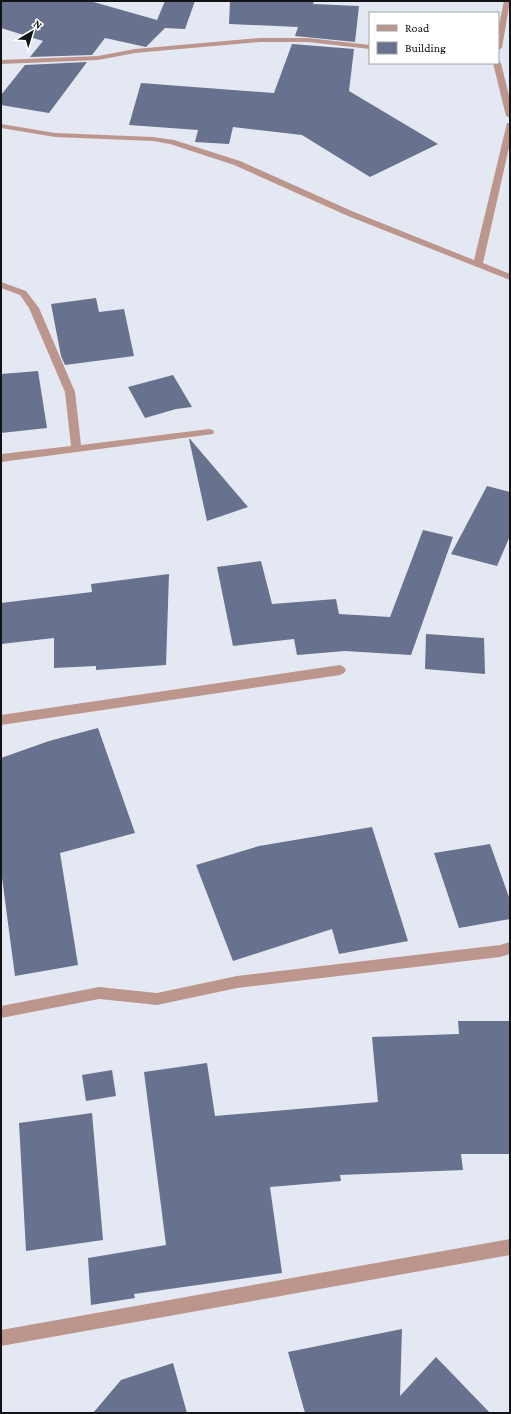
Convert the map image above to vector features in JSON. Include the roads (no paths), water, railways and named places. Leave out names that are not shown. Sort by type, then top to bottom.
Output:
[{"type":"street","points":[[499,43],[508,1]]},
{"type":"street","points":[[1,62],[98,58],[135,52],[260,40],[308,40],[369,46]]},
{"type":"street","points":[[497,64],[510,116]]},
{"type":"street","points":[[478,263],[510,125]]},
{"type":"street","points":[[1,126],[55,135],[99,138],[153,139],[171,142],[237,163],[351,214],[445,252],[510,276]]},
{"type":"street","points":[[1,285],[24,293],[34,308],[70,392],[76,448]]},
{"type":"street","points":[[1,458],[209,432]]},
{"type":"street","points":[[1,720],[340,670]]},
{"type":"street","points":[[1,1012],[100,992],[157,999],[237,982],[500,951],[510,948]]},
{"type":"street","points":[[1,1338],[510,1247]]}]
